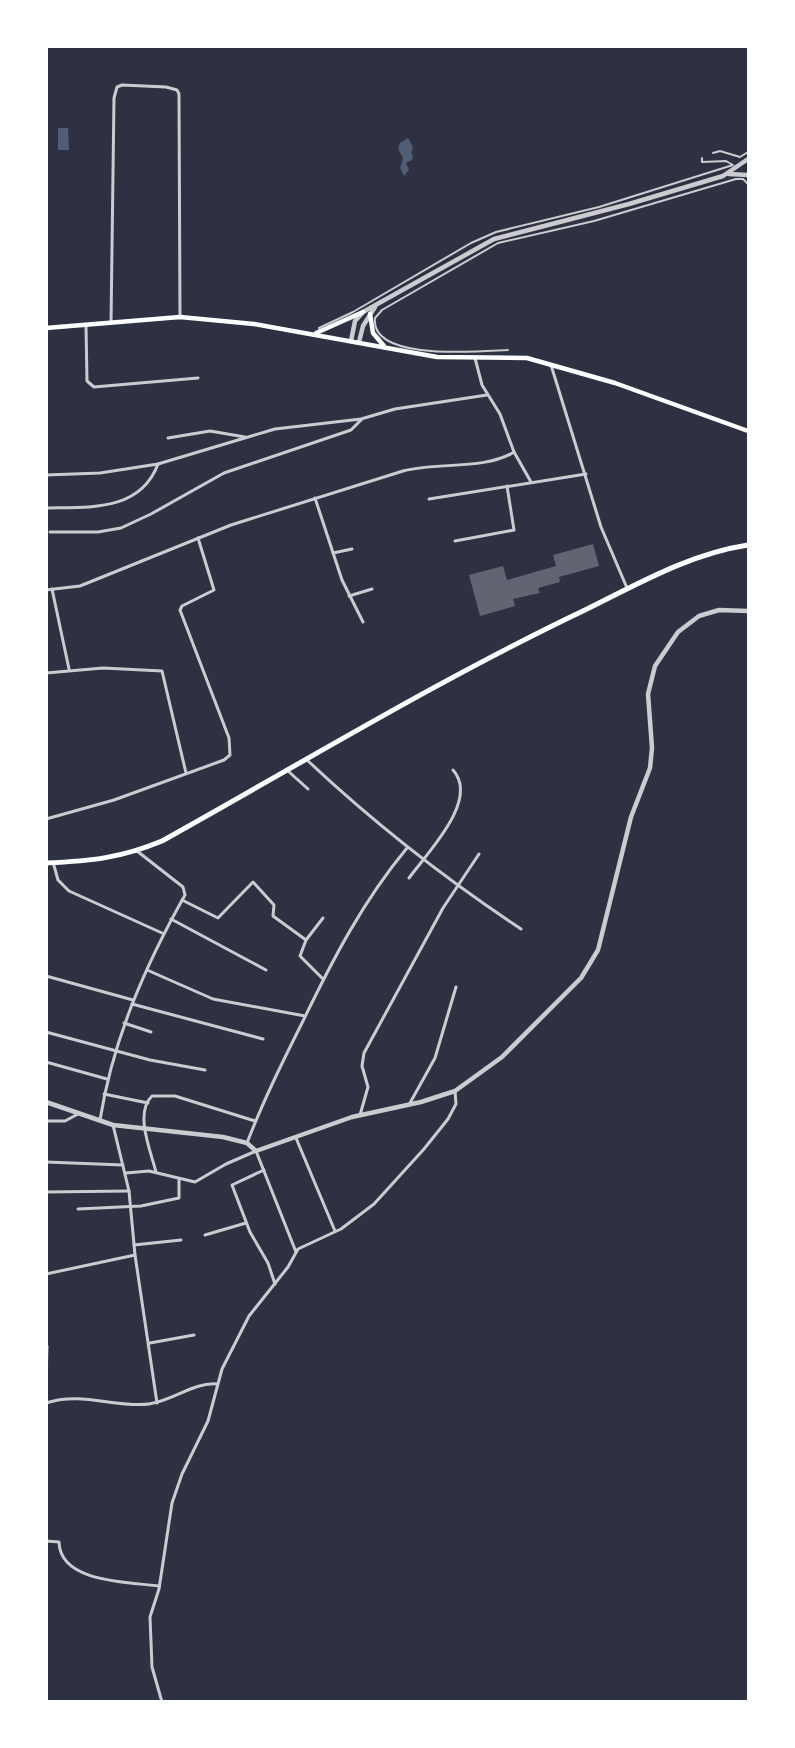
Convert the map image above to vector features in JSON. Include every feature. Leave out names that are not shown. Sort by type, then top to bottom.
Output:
[{"type":"main road","points":[[314,334],[363,312]]},
{"type":"main road","points":[[370,314],[373,334],[384,346]]},
{"type":"main road","points":[[46,328],[180,317],[254,324],[384,346],[430,357],[517,357],[550,363],[748,431]]},
{"type":"main road","points":[[50,863],[105,860],[162,841],[434,687],[627,589],[713,551],[748,545]]},
{"type":"street","points":[[111,323],[114,98],[117,87],[131,84],[177,90],[180,101],[180,317]]},
{"type":"street","points":[[713,153],[720,151],[740,157],[748,152]]},
{"type":"street","points":[[702,158],[702,162],[724,161],[732,164],[732,167],[724,173]]},
{"type":"street","points":[[351,341],[355,321],[363,312],[474,248],[512,233],[594,214],[724,173],[748,159]]},
{"type":"street","points":[[724,173],[724,182]]},
{"type":"street","points":[[319,328],[353,312],[471,243],[496,232],[724,173],[748,175]]},
{"type":"street","points":[[508,350],[443,353],[420,350],[383,339],[376,330],[375,318],[382,310],[498,243],[603,218],[740,178],[748,184]]},
{"type":"street","points":[[359,342],[376,304]]},
{"type":"street","points":[[86,326],[87,381],[94,387],[198,378]]},
{"type":"street","points":[[475,358],[478,375],[500,414],[514,452],[531,482]]},
{"type":"street","points":[[550,363],[601,527],[627,589]]},
{"type":"street","points":[[46,475],[99,473],[158,465],[245,437],[290,427],[361,419],[395,409],[488,395]]},
{"type":"street","points":[[50,532],[98,532],[121,528],[224,473],[351,430],[358,425],[361,419]]},
{"type":"street","points":[[168,438],[210,431],[245,437]]},
{"type":"street","points":[[46,590],[80,586],[198,538],[409,469],[497,459],[514,452]]},
{"type":"street","points":[[46,507],[94,507],[129,499],[149,482],[158,465]]},
{"type":"street","points":[[429,499],[586,474]]},
{"type":"street","points":[[455,541],[514,530],[507,486]]},
{"type":"street","points":[[315,498],[349,596],[363,622]]},
{"type":"street","points":[[46,819],[114,800],[224,760],[231,751],[229,738],[180,610],[182,606],[214,590],[198,538]]},
{"type":"street","points":[[333,553],[352,549]]},
{"type":"street","points":[[349,596],[372,589]]},
{"type":"street","points":[[52,590],[69,669]]},
{"type":"street","points":[[126,1173],[156,1172],[192,1183],[199,1181],[226,1164],[296,1136],[360,1115],[410,1105],[455,1091],[502,1057],[581,978],[595,958],[631,817],[650,768],[652,748],[648,694],[656,663],[678,632],[699,616],[719,610],[748,611]]},
{"type":"street","points":[[46,673],[69,669],[162,671],[186,773]]},
{"type":"street","points":[[307,760],[358,808],[422,861],[521,929]]},
{"type":"street","points":[[409,878],[459,805],[462,784],[453,770]]},
{"type":"street","points":[[288,771],[309,789]]},
{"type":"street","points":[[247,1143],[255,1121],[323,979],[365,903],[407,848]]},
{"type":"street","points":[[100,1120],[107,1079],[124,1023],[163,933],[185,895],[183,887],[137,851]]},
{"type":"street","points":[[360,1115],[368,1087],[362,1066],[364,1053],[457,887],[479,854]]},
{"type":"street","points":[[50,863],[58,880],[69,891],[163,933]]},
{"type":"street","points":[[182,900],[218,918],[253,882],[273,905],[273,916],[306,940]]},
{"type":"street","points":[[323,918],[306,940],[300,956],[323,979]]},
{"type":"street","points":[[171,919],[266,970]]},
{"type":"street","points":[[147,970],[183,988],[222,1002],[305,1016]]},
{"type":"street","points":[[46,976],[262,1039]]},
{"type":"street","points":[[410,1105],[435,1058],[456,987]]},
{"type":"street","points":[[124,1023],[151,1032]]},
{"type":"street","points":[[46,1032],[205,1070]]},
{"type":"street","points":[[46,1062],[107,1079]]},
{"type":"street","points":[[162,1701],[152,1667],[149,1634],[150,1617],[159,1586],[172,1503],[187,1461],[208,1421],[217,1384],[249,1316],[301,1246],[335,1232],[374,1204],[424,1149],[452,1113],[456,1102],[455,1091]]},
{"type":"street","points":[[104,1094],[148,1103]]},
{"type":"street","points":[[156,1172],[145,1129],[148,1103],[151,1098],[175,1096],[255,1121]]},
{"type":"street","points":[[46,1102],[113,1125],[216,1136],[247,1143],[256,1151],[296,1252]]},
{"type":"street","points":[[46,1121],[65,1121],[79,1113]]},
{"type":"street","points":[[113,1125],[129,1191],[135,1255],[150,1343],[157,1403]]},
{"type":"street","points":[[296,1136],[335,1232]]},
{"type":"street","points":[[46,1162],[123,1165]]},
{"type":"street","points":[[264,1170],[232,1185],[246,1223],[268,1263],[275,1284]]},
{"type":"street","points":[[78,1209],[131,1207],[179,1198],[179,1180]]},
{"type":"street","points":[[46,1192],[129,1191]]},
{"type":"street","points":[[205,1234],[246,1223]]},
{"type":"street","points":[[134,1245],[181,1240]]},
{"type":"street","points":[[46,1274],[135,1255]]},
{"type":"street","points":[[150,1343],[194,1335]]},
{"type":"street","points":[[46,1383],[47,1346]]},
{"type":"street","points":[[46,1403],[77,1398],[135,1404],[157,1403],[204,1384],[217,1384]]},
{"type":"street","points":[[46,1541],[59,1542],[63,1559],[80,1574],[159,1586]]},
{"type":"water","points":[[58,128],[68,128],[69,150],[58,150]]},
{"type":"water","points":[[408,138],[413,147],[411,153],[413,156],[412,160],[406,163],[409,170],[404,176],[400,168],[403,158],[398,149],[400,143]]},
{"type":"building","points":[[593,544],[599,566],[559,577],[560,582],[538,588],[540,593],[513,599],[515,606],[480,616],[469,575],[503,566],[507,580],[556,566],[553,555]]}]
